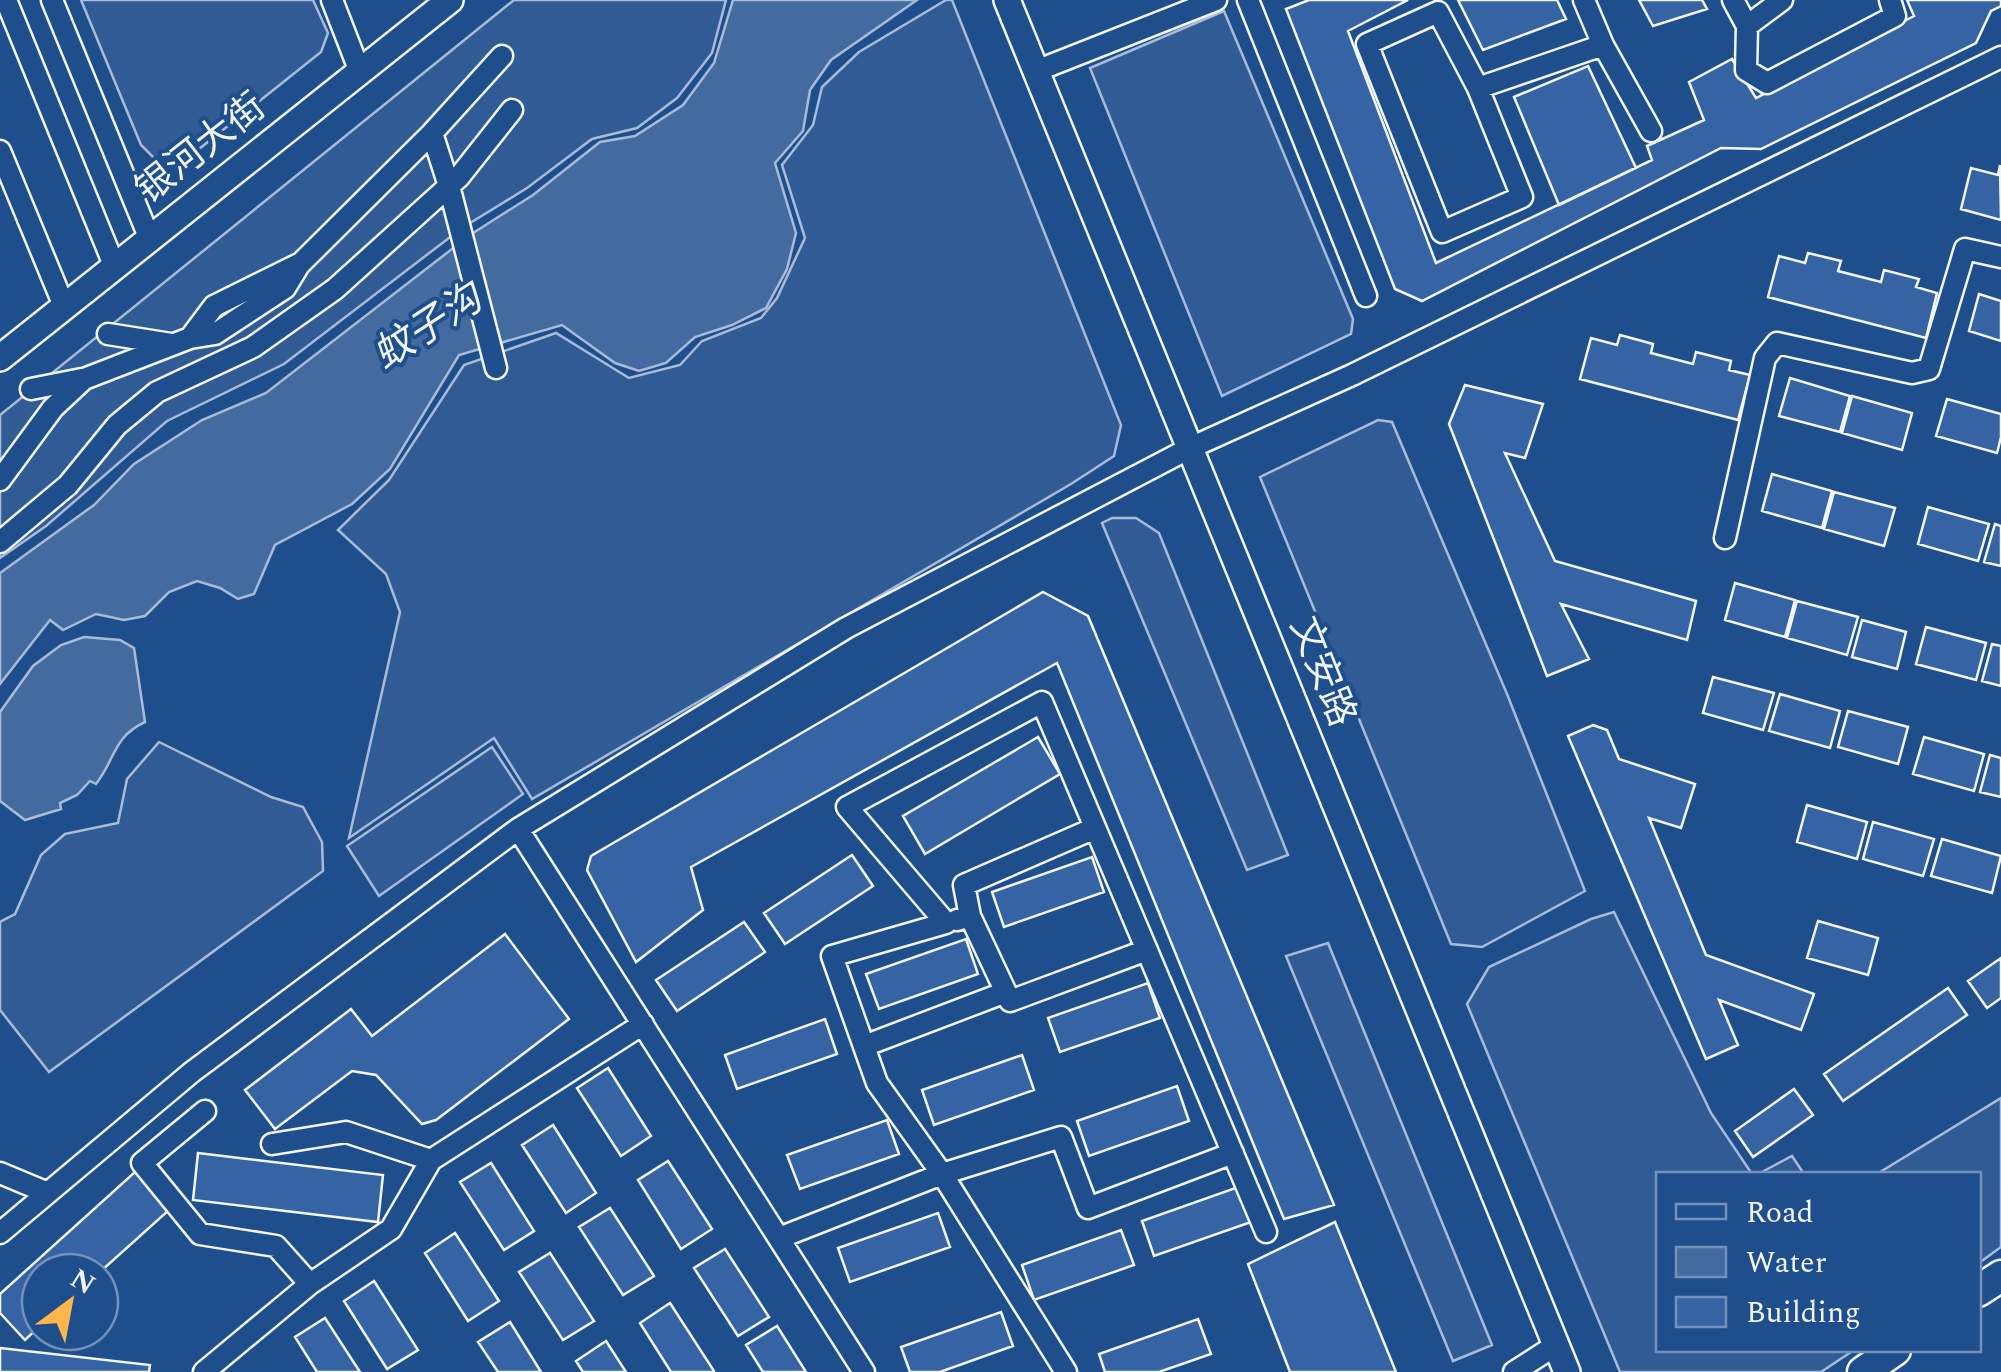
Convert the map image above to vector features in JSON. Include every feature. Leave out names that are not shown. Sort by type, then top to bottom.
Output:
[{"type":"highway","points":[[1863,1372],[1893,1352]]},
{"type":"main road","name":"银河大街","points":[[0,358],[450,0]]},
{"type":"main road","name":"文安路","points":[[1007,0],[1567,1372]]},
{"type":"street","points":[[6,0],[114,265]]},
{"type":"street","points":[[52,0],[149,237]]},
{"type":"street","points":[[332,0],[360,72]]},
{"type":"street","points":[[1036,71],[1216,0]]},
{"type":"street","points":[[1248,0],[1366,296]]},
{"type":"street","points":[[1584,0],[1603,45],[1651,132]]},
{"type":"street","points":[[1733,0],[1747,26],[1746,70],[1767,83],[1895,16],[1890,0]]},
{"type":"street","points":[[1747,26],[1782,0]]},
{"type":"street","points":[[1438,12],[1478,88],[1522,197],[1442,232],[1368,44],[1438,12]]},
{"type":"street","points":[[1478,88],[1603,45]]},
{"type":"street","points":[[31,390],[84,379],[181,341],[214,334],[285,288],[302,262],[432,133],[502,56]]},
{"type":"street","points":[[0,1233],[192,1072],[518,829],[846,628],[1190,448],[1352,375],[2001,57]]},
{"type":"street","points":[[0,542],[68,485],[117,425],[157,392],[253,347],[334,289],[449,186],[512,110]]},
{"type":"street","points":[[432,133],[496,368]]},
{"type":"street","points":[[0,151],[64,306]]},
{"type":"street","points":[[1726,538],[1766,358],[1778,343],[1912,373],[1929,369],[1964,249],[2001,257]]},
{"type":"street","points":[[108,334],[181,341]]},
{"type":"street","points":[[0,480],[53,408],[84,379]]},
{"type":"street","points":[[946,923],[847,807],[1042,702],[1266,1232]]},
{"type":"street","points":[[1095,828],[964,884],[970,916],[1010,1001],[1147,950]]},
{"type":"street","points":[[518,829],[864,1372]]},
{"type":"street","points":[[970,916],[832,956],[877,1083],[942,1174],[1066,1372]]},
{"type":"street","points":[[864,1046],[1006,992]]},
{"type":"street","points":[[204,1372],[310,1284],[391,1229],[431,1160],[643,1024]]},
{"type":"street","points":[[205,1110],[142,1164],[200,1234],[276,1246],[310,1284]]},
{"type":"street","points":[[272,1144],[346,1132],[431,1160]]},
{"type":"street","points":[[779,1238],[942,1174],[1062,1137],[1088,1208],[1233,1153]]},
{"type":"street","points":[[0,1173],[48,1192]]},
{"type":"street","points":[[1514,1372],[1556,1345]]},
{"type":"shaded area","points":[[81,0],[313,0],[328,33],[321,52],[189,157],[155,159],[141,145]]},
{"type":"shaded area","points":[[514,0],[726,0],[712,53],[677,98],[637,128],[592,139],[527,188],[462,228],[284,364],[167,421],[46,526],[0,558],[0,415]]},
{"type":"shaded area","points":[[952,0],[1121,425],[1114,456],[532,799],[494,738],[349,838],[400,612],[386,574],[338,530],[389,480],[464,365],[556,333],[629,378],[680,365],[702,341],[761,318],[777,298],[805,238],[782,165],[813,125],[822,87],[859,52]]},
{"type":"shaded area","points":[[1224,11],[1353,319],[1351,334],[1222,396],[1090,68]]},
{"type":"shaded area","points":[[1378,420],[1392,422],[1585,891],[1482,947],[1451,944],[1260,477]]},
{"type":"shaded area","points":[[1112,518],[1136,518],[1159,533],[1288,855],[1247,870],[1102,523]]},
{"type":"shaded area","points":[[159,742],[271,797],[303,807],[322,842],[323,871],[49,1072],[0,1010],[0,922],[15,914],[41,855],[65,834],[118,823],[127,779]]},
{"type":"shaded area","points":[[492,747],[523,794],[379,896],[347,846]]},
{"type":"shaded area","points":[[1614,912],[1711,1113],[1751,1172],[1656,1172],[1656,1352],[1851,1352],[1821,1372],[1620,1372],[1467,1004],[1489,967]]},
{"type":"shaded area","points":[[1328,943],[1492,1345],[1453,1361],[1286,956]]},
{"type":"shaded area","points":[[2001,1098],[2001,1247],[1981,1262],[1981,1172],[1880,1172]]},
{"type":"shaded area","points":[[1792,1156],[1803,1172],[1762,1172]]},
{"type":"water","name":"蚊子沟","points":[[733,0],[917,0],[831,60],[810,90],[803,131],[775,163],[796,233],[787,269],[766,308],[695,337],[666,363],[639,371],[615,363],[562,325],[459,355],[390,469],[352,504],[275,545],[254,594],[238,599],[197,581],[169,592],[145,616],[124,620],[96,614],[63,630],[50,620],[0,684],[0,573],[94,505],[134,464],[202,420],[266,393],[470,235],[533,195],[600,142],[635,136],[683,105],[714,63]]},
{"type":"water","points":[[84,637],[120,640],[134,648],[145,722],[121,741],[96,784],[90,781],[77,795],[60,803],[61,809],[25,820],[0,801],[0,712],[33,666],[61,645]]},
{"type":"building","points":[[1309,0],[1408,0],[1348,31],[1436,263],[1652,160],[1647,146],[1704,120],[1689,82],[1732,59],[1756,98],[1914,16],[1907,0],[2001,0],[2001,6],[1991,11],[1976,43],[1761,149],[1721,148],[1422,301],[1395,289],[1286,9]]},
{"type":"building","points":[[1458,0],[1557,0],[1566,19],[1483,50]]},
{"type":"building","points":[[1639,0],[1702,0],[1707,9],[1653,26]]},
{"type":"building","points":[[1588,66],[1636,168],[1559,205],[1514,97]]},
{"type":"building","points":[[2000,165],[2001,220],[1961,209],[1971,168],[1998,175]]},
{"type":"building","points":[[1808,253],[1841,261],[1838,271],[1881,282],[1884,270],[1919,279],[1916,287],[1937,293],[1926,338],[1768,297],[1779,256],[1805,263]]},
{"type":"building","points":[[1979,294],[2001,301],[2001,341],[1969,331]]},
{"type":"building","points":[[1620,335],[1653,344],[1651,353],[1693,364],[1696,352],[1731,361],[1729,370],[1750,375],[1738,420],[1580,379],[1591,338],[1617,345]]},
{"type":"building","points":[[1790,378],[1850,396],[1840,432],[1779,416]]},
{"type":"building","points":[[1465,385],[1543,404],[1525,458],[1505,453],[1555,561],[1696,601],[1687,640],[1561,604],[1589,659],[1547,676],[1449,424]]},
{"type":"building","points":[[1852,396],[1912,413],[1902,450],[1842,433]]},
{"type":"building","points":[[1947,399],[2001,414],[1997,453],[1936,436]]},
{"type":"building","points":[[1772,474],[1832,491],[1822,528],[1762,511]]},
{"type":"building","points":[[1834,492],[1895,508],[1884,546],[1824,529]]},
{"type":"building","points":[[1928,507],[1989,524],[1978,561],[1918,544]]},
{"type":"building","points":[[1995,524],[2001,526],[2001,566],[1984,562]]},
{"type":"building","points":[[1735,583],[1795,600],[1785,637],[1725,620]]},
{"type":"building","points":[[1043,592],[1088,616],[1334,1205],[1284,1219],[1057,663],[691,867],[703,910],[636,962],[587,870],[591,856]]},
{"type":"building","points":[[1797,601],[1858,617],[1847,655],[1787,638]]},
{"type":"building","points":[[1862,620],[1906,632],[1897,669],[1852,657]]},
{"type":"building","points":[[1926,627],[1986,643],[1976,680],[1916,664]]},
{"type":"building","points":[[1992,644],[2001,646],[2001,686],[1982,681]]},
{"type":"building","points":[[1713,677],[1774,693],[1763,730],[1703,713]]},
{"type":"building","points":[[1780,694],[1840,711],[1830,748],[1769,731]]},
{"type":"building","points":[[1848,711],[1908,727],[1898,764],[1838,747]]},
{"type":"building","points":[[1593,725],[1607,730],[1619,759],[1695,784],[1681,828],[1649,818],[1706,955],[1814,994],[1801,1030],[1719,1000],[1738,1045],[1706,1059],[1568,736]]},
{"type":"building","points":[[1038,737],[1060,774],[925,854],[903,816]]},
{"type":"building","points":[[1924,737],[1984,754],[1974,791],[1913,774]]},
{"type":"building","points":[[1990,755],[2001,758],[2001,797],[1980,792]]},
{"type":"building","points":[[1807,805],[1867,822],[1857,859],[1797,842]]},
{"type":"building","points":[[1873,822],[1934,839],[1923,876],[1863,859]]},
{"type":"building","points":[[1942,839],[2001,856],[1992,893],[1931,876]]},
{"type":"building","points":[[852,855],[873,886],[785,944],[764,913]]},
{"type":"building","points":[[1092,857],[1104,892],[1004,927],[992,892]]},
{"type":"building","points":[[1818,921],[1878,938],[1868,975],[1807,958]]},
{"type":"building","points":[[744,922],[765,952],[677,1011],[656,980]]},
{"type":"building","points":[[505,934],[569,1019],[436,1120],[422,1124],[376,1075],[352,1071],[275,1129],[245,1090],[351,1009],[372,1036]]},
{"type":"building","points":[[966,939],[978,974],[879,1009],[866,974]]},
{"type":"building","points":[[2001,958],[2001,998],[1987,1008],[1968,981]]},
{"type":"building","points":[[1148,983],[1160,1018],[1060,1052],[1048,1018]]},
{"type":"building","points":[[1948,988],[1967,1015],[1843,1101],[1824,1074]]},
{"type":"building","points":[[825,1019],[837,1054],[737,1089],[725,1055]]},
{"type":"building","points":[[1022,1055],[1034,1090],[934,1125],[922,1090]]},
{"type":"building","points":[[608,1068],[651,1136],[621,1156],[577,1088]]},
{"type":"building","points":[[1177,1086],[1189,1121],[1089,1156],[1077,1121]]},
{"type":"building","points":[[1794,1089],[1813,1115],[1753,1157],[1735,1131]]},
{"type":"building","points":[[887,1120],[899,1154],[800,1189],[787,1155]]},
{"type":"building","points":[[553,1125],[596,1193],[566,1213],[522,1145]]},
{"type":"building","points":[[198,1153],[383,1175],[378,1222],[193,1200]]},
{"type":"building","points":[[668,1161],[712,1229],[681,1249],[638,1180]]},
{"type":"building","points":[[491,1163],[534,1231],[504,1250],[460,1182]]},
{"type":"building","points":[[135,1172],[169,1210],[120,1254],[46,1252]]},
{"type":"building","points":[[1241,1186],[1254,1221],[1154,1256],[1142,1221]]},
{"type":"building","points":[[610,1208],[654,1276],[623,1295],[579,1227]]},
{"type":"building","points":[[938,1213],[950,1247],[850,1282],[838,1248]]},
{"type":"building","points":[[1335,1222],[1396,1372],[1290,1372],[1248,1264]]},
{"type":"building","points":[[1121,1230],[1134,1265],[1034,1300],[1022,1265]]},
{"type":"building","points":[[455,1233],[499,1301],[468,1321],[425,1253]]},
{"type":"building","points":[[725,1249],[769,1317],[738,1336],[694,1268]]},
{"type":"building","points":[[550,1253],[594,1321],[563,1340],[519,1272]]},
{"type":"building","points":[[20,1276],[20,1335],[0,1313],[0,1294]]},
{"type":"building","points":[[374,1281],[418,1350],[387,1369],[344,1301]]},
{"type":"building","points":[[670,1303],[713,1372],[671,1372],[640,1323]]},
{"type":"building","points":[[1001,1312],[1013,1346],[940,1372],[910,1372],[901,1347]]},
{"type":"building","points":[[325,1318],[360,1372],[317,1372],[295,1337]]},
{"type":"building","points":[[1198,1319],[1211,1354],[1159,1372],[1105,1372],[1099,1354]]},
{"type":"building","points":[[510,1322],[541,1372],[498,1372],[478,1342]]},
{"type":"building","points":[[777,1326],[806,1372],[763,1372],[746,1345]]},
{"type":"building","points":[[606,1341],[626,1372],[583,1372],[576,1361]]},
{"type":"building","points":[[0,1348],[150,1365],[149,1372],[0,1372]]}]
